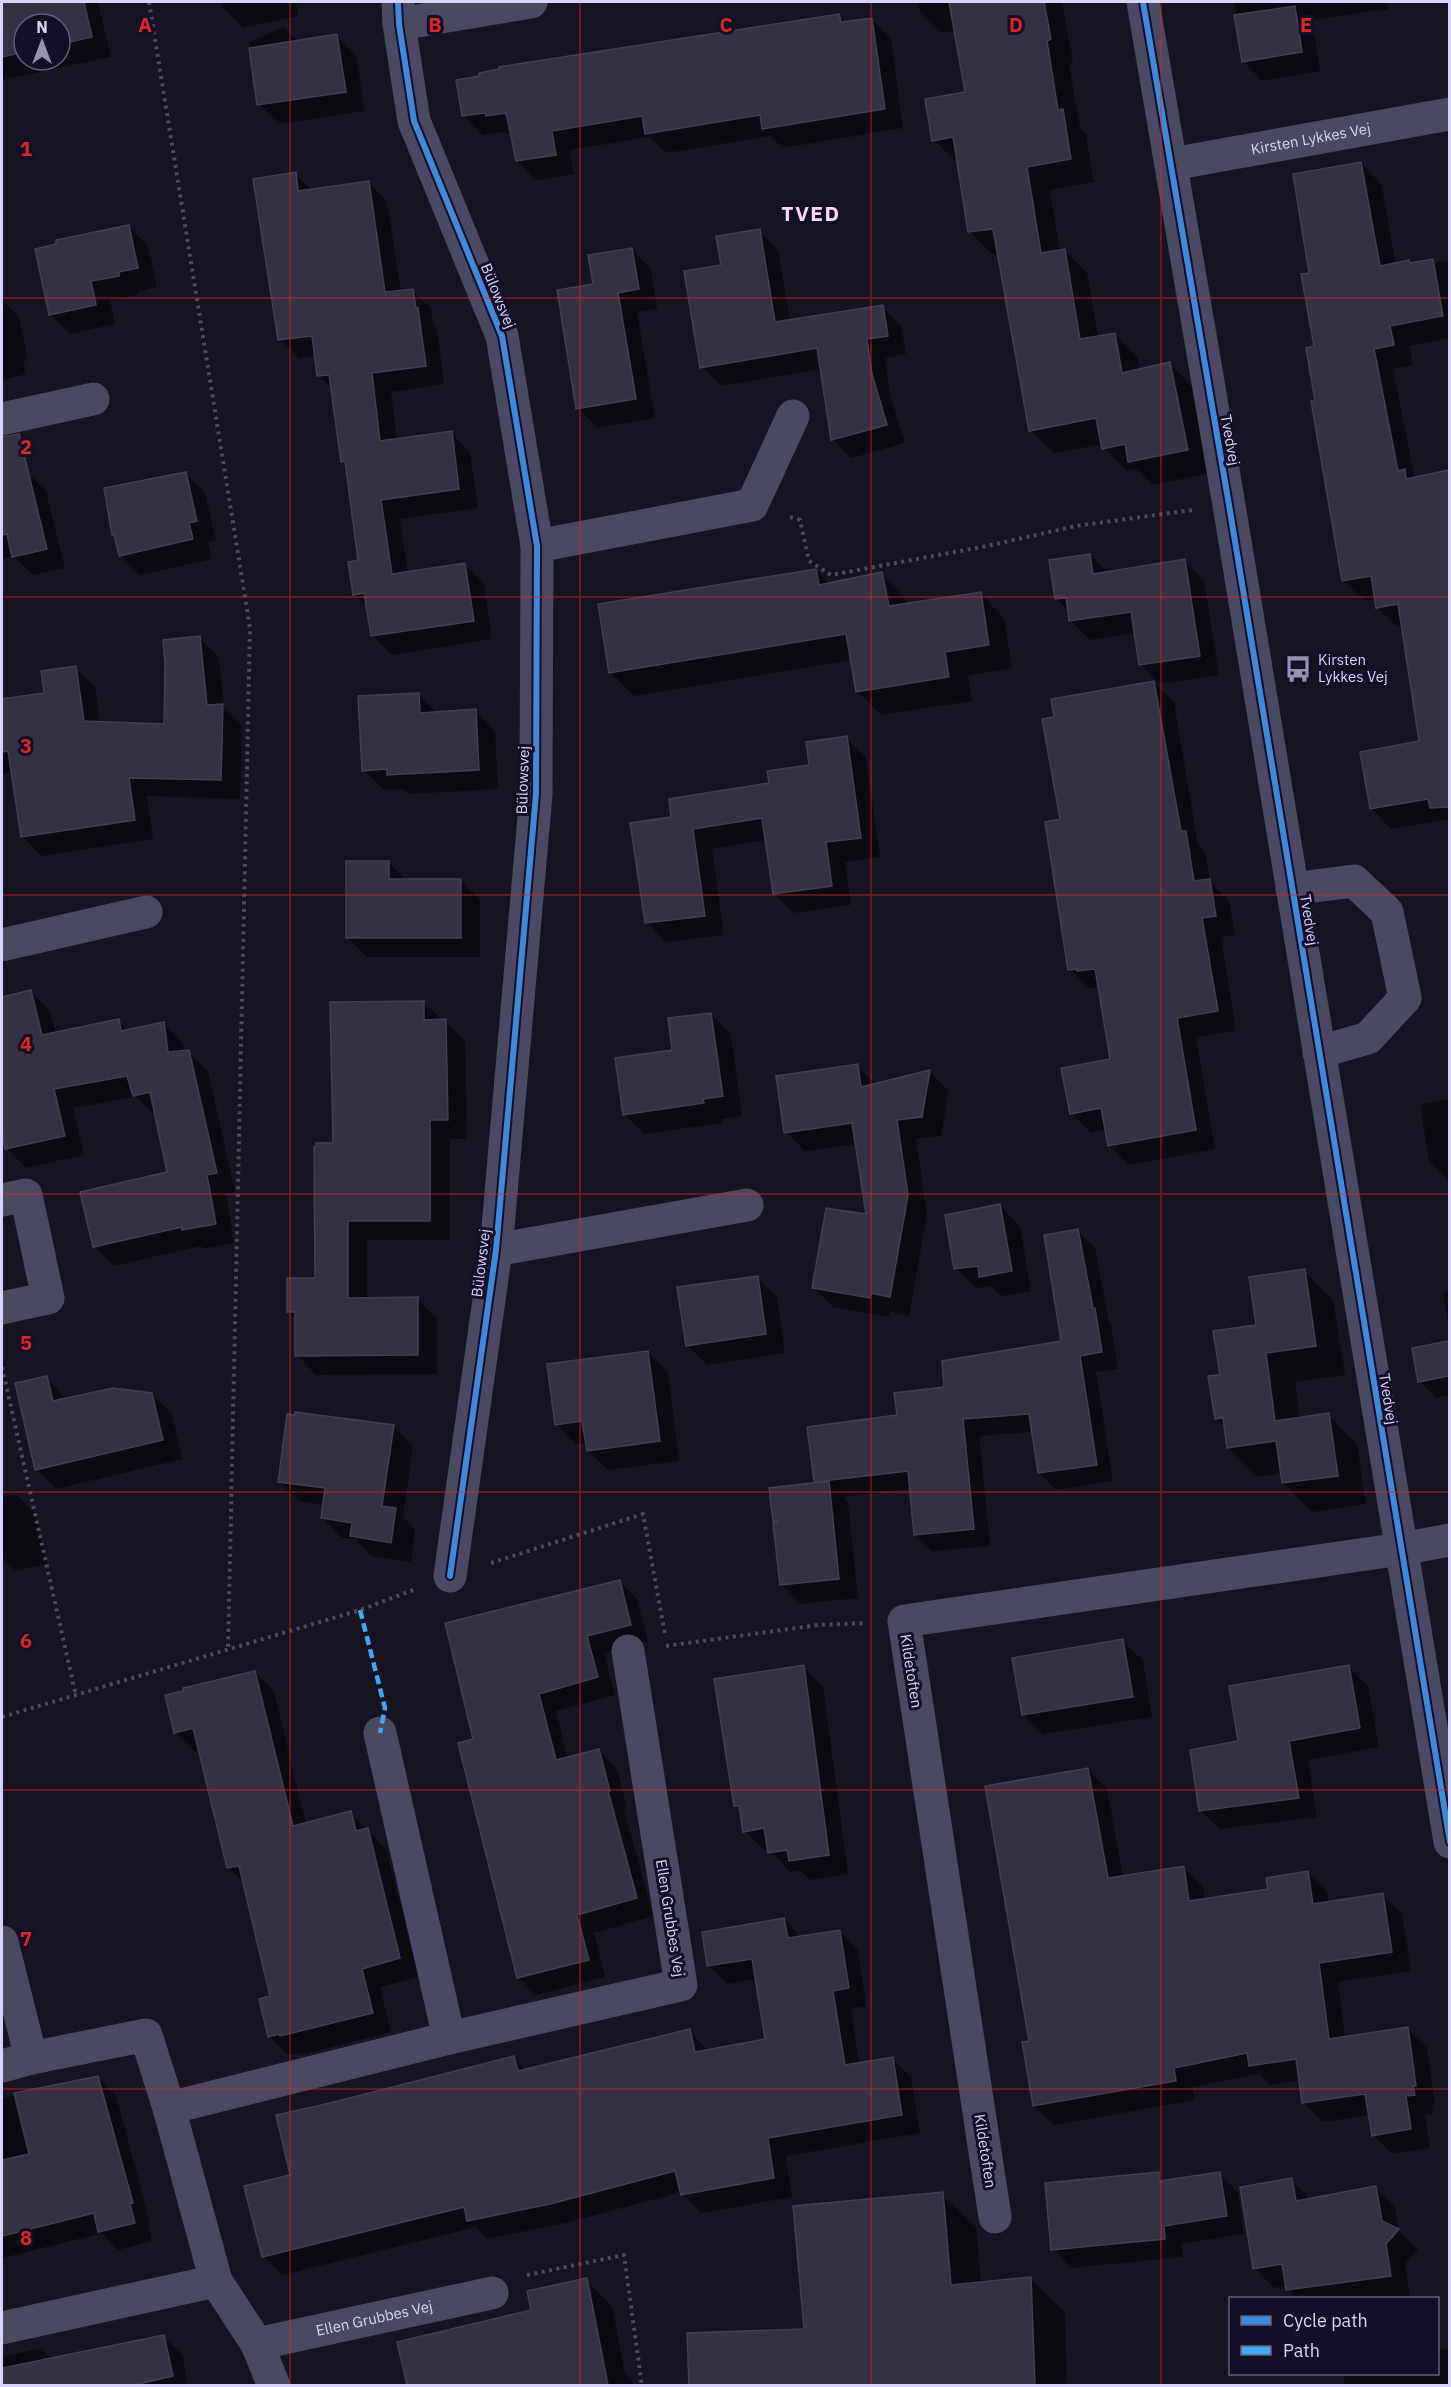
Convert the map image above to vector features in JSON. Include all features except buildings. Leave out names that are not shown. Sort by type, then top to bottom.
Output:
[{"type":"street","name":"Bülowsvej","points":[[450,1576],[496,1250],[536,794],[537,546],[502,336],[414,121],[398,13],[531,2]]},
{"type":"street","name":"Tvedvej","points":[[1143,2],[1229,505],[1449,1842]]},
{"type":"street","name":"Kirsten Lykkes Vej","points":[[1172,164],[1449,114]]},
{"type":"street","points":[[2,419],[93,399]]},
{"type":"street","points":[[537,546],[752,505],[794,416]]},
{"type":"street","points":[[1292,889],[1354,881],[1387,912],[1405,998],[1368,1038],[1319,1052]]},
{"type":"street","points":[[2,945],[146,912]]},
{"type":"street","points":[[2,1200],[26,1195],[48,1298],[2,1308]]},
{"type":"street","name":"Bülowsvej","points":[[496,1250],[747,1205]]},
{"type":"street","name":"Kildetoften","points":[[995,2217],[904,1621],[1401,1549],[1449,1540]]},
{"type":"street","name":"Ellen Grubbes Vej","points":[[169,2108],[449,2038],[681,1985],[628,1651]]},
{"type":"street","points":[[380,1733],[449,2038]]},
{"type":"street","points":[[2,1942],[16,2062],[146,2035],[169,2108],[216,2281],[258,2344],[274,2385]]},
{"type":"street","points":[[2,2328],[216,2281]]},
{"type":"street","name":"Ellen Grubbes Vej","points":[[258,2344],[492,2294]]},
{"type":"path","points":[[150,2],[250,628],[228,1651]]},
{"type":"path","points":[[752,505],[800,520],[809,561],[831,575],[987,546],[1076,526],[1229,505]]},
{"type":"path","points":[[2,1368],[76,1696]]},
{"type":"path","points":[[2,1717],[360,1610],[450,1576],[643,1514],[667,1646]]},
{"type":"path","points":[[628,1651],[818,1625],[904,1621]]},
{"type":"path","points":[[492,2294],[523,2276],[624,2255],[642,2385]]},
{"type":"marked path","points":[[360,1610],[385,1708],[380,1733]]},
{"type":"cycle path","points":[[398,2],[399,24],[414,121],[502,336],[537,546],[536,794],[496,1250],[450,1576]]},
{"type":"cycle path","points":[[1143,2],[1229,505],[1450,1842]]},
{"type":"place","name":"Kirsten Lykkes Vej","points":[[1298,669]]},
{"type":"district","name":"TVED","points":[[811,214]]}]
